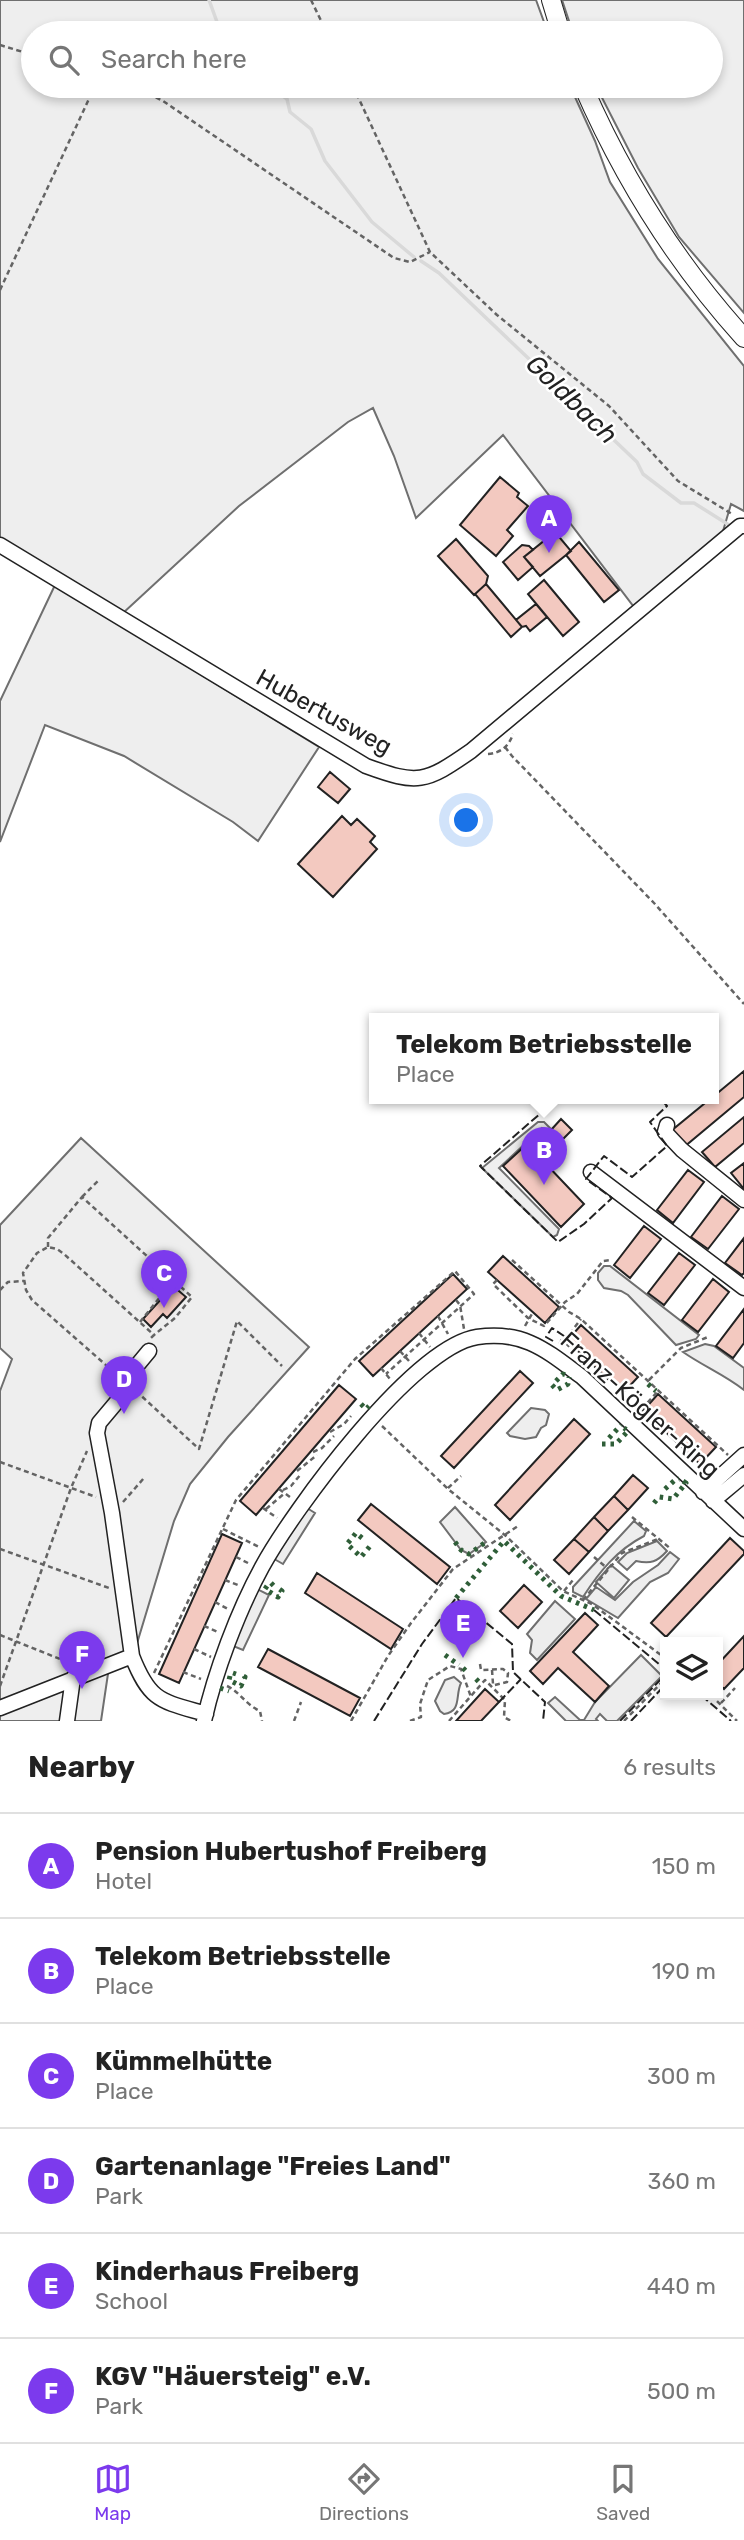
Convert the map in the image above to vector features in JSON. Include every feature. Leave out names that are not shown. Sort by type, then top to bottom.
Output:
[{"type":"main road","points":[[551,0],[557,21]]},
{"type":"main road","points":[[588,98],[633,187],[678,257],[744,338]]},
{"type":"street","name":"Hubertusweg","points":[[0,545],[366,766],[400,778],[414,779],[431,776],[471,751],[699,559],[740,526],[744,526]]},
{"type":"street","points":[[667,1125],[665,1129],[668,1135],[682,1150],[744,1200]]},
{"type":"street","points":[[591,1172],[744,1287]]},
{"type":"street","name":"Franz-Kögler-Ring","points":[[205,1718],[220,1661],[261,1569],[288,1525],[314,1487],[373,1417],[411,1378],[437,1356],[460,1342],[498,1336],[519,1339],[543,1348],[582,1377],[744,1529]]},
{"type":"street","points":[[149,1351],[125,1380],[120,1398],[99,1423],[97,1433],[111,1508],[132,1656],[144,1684],[150,1691],[164,1702],[205,1718]]},
{"type":"street","points":[[708,1496],[744,1455]]},
{"type":"street","points":[[708,1496],[744,1475]]},
{"type":"street","points":[[0,1708],[132,1656]]},
{"type":"street","points":[[67,1721],[73,1678]]},
{"type":"path","points":[[311,0],[321,21]]},
{"type":"path","points":[[0,45],[21,51]]},
{"type":"path","points":[[0,290],[89,98]]},
{"type":"path","points":[[157,98],[394,258],[410,262],[430,252]]},
{"type":"path","points":[[359,98],[430,252],[497,315],[609,406],[678,481],[733,515]]},
{"type":"path","points":[[505,747],[654,903],[744,1004]]},
{"type":"path","points":[[48,1247],[48,1238],[100,1179]]},
{"type":"path","points":[[82,1197],[192,1297],[176,1318],[150,1340],[149,1351]]},
{"type":"path","points":[[154,1335],[57,1249],[42,1249],[29,1262],[23,1273],[23,1281],[32,1300],[125,1380],[199,1449],[237,1321],[282,1366]]},
{"type":"path","points":[[512,1260],[562,1306],[581,1319],[725,1452]]},
{"type":"path","points":[[497,1280],[493,1284],[511,1302],[528,1318],[544,1326],[577,1294],[603,1261],[611,1260]]},
{"type":"path","points":[[150,1691],[150,1684],[163,1651],[236,1500],[355,1359],[455,1271],[474,1294],[386,1374]]},
{"type":"path","points":[[139,1322],[174,1280]]},
{"type":"path","points":[[0,1290],[8,1282],[23,1281]]},
{"type":"path","points":[[511,1302],[516,1297]]},
{"type":"path","points":[[456,1300],[460,1305],[460,1342]]},
{"type":"path","points":[[519,1339],[533,1312]]},
{"type":"path","points":[[438,1316],[460,1342]]},
{"type":"path","points":[[575,1353],[564,1340],[581,1319]]},
{"type":"path","points":[[419,1334],[437,1356]]},
{"type":"path","points":[[649,1381],[681,1348],[708,1337]]},
{"type":"path","points":[[652,1422],[640,1411],[659,1390]]},
{"type":"path","points":[[288,1525],[264,1509],[277,1502],[315,1453],[351,1416]]},
{"type":"path","points":[[373,1417],[448,1489],[506,1536],[563,1591],[592,1604],[660,1654]]},
{"type":"path","points":[[0,1686],[71,1488],[97,1433]]},
{"type":"path","points":[[0,1462],[71,1488],[111,1508],[144,1478]]},
{"type":"path","points":[[448,1489],[461,1476]]},
{"type":"path","points":[[632,1517],[671,1549]]},
{"type":"path","points":[[351,1721],[387,1656],[453,1569],[519,1526]]},
{"type":"path","points":[[223,1529],[270,1553]]},
{"type":"path","points":[[583,1600],[622,1553],[658,1539]]},
{"type":"path","points":[[0,1549],[124,1594]]},
{"type":"path","points":[[594,1557],[608,1569]]},
{"type":"path","points":[[563,1591],[573,1580]]},
{"type":"path","points":[[0,1635],[91,1671]]},
{"type":"path","points":[[194,1649],[220,1661]]},
{"type":"path","points":[[480,1664],[481,1670],[505,1670],[509,1675],[505,1684],[492,1685]]},
{"type":"path","points":[[410,1721],[422,1715],[420,1704],[430,1677],[447,1667],[453,1665],[461,1669],[471,1696]]},
{"type":"path","points":[[492,1670],[492,1685]]},
{"type":"path","points":[[183,1672],[232,1687],[247,1705],[260,1711],[262,1721]]},
{"type":"path","points":[[449,1721],[485,1680],[505,1700],[503,1717],[511,1721]]},
{"type":"path","points":[[624,1721],[660,1684]]},
{"type":"path","points":[[721,1703],[735,1688]]},
{"type":"path","points":[[717,1700],[737,1721]]},
{"type":"path","points":[[294,1721],[301,1702]]},
{"type":"shaded area","points":[[0,0],[536,0],[544,21],[21,21],[21,98],[575,98],[610,182],[658,259],[744,366],[744,511],[731,504],[721,538],[634,607],[503,435],[416,518],[373,408],[348,422],[239,506],[122,614],[0,537]]},
{"type":"shaded area","points":[[562,0],[744,0],[744,313],[679,237],[638,168],[602,98],[723,98],[723,21],[569,21]]},
{"type":"shaded area","points":[[55,585],[319,747],[258,841],[233,822],[124,756],[45,725],[0,842],[0,701]]},
{"type":"shaded area","points":[[538,1122],[544,1122],[550,1128],[547,1131],[542,1128],[499,1168],[559,1229],[553,1237],[482,1168]]},
{"type":"shaded area","points":[[81,1138],[309,1347],[228,1437],[190,1484],[174,1521],[135,1650],[0,1704],[0,1391],[12,1359],[0,1348],[0,1225]]},
{"type":"shaded area","points":[[604,1266],[610,1266],[699,1335],[696,1339],[676,1345],[628,1295],[604,1288],[598,1280],[598,1273]]},
{"type":"shaded area","points":[[705,1344],[714,1346],[744,1368],[744,1390],[683,1352]]},
{"type":"shaded area","points":[[531,1408],[545,1410],[549,1414],[546,1425],[536,1437],[525,1439],[510,1436],[507,1433]]},
{"type":"shaded area","points":[[302,1505],[315,1513],[283,1564],[269,1556]]},
{"type":"shaded area","points":[[455,1507],[486,1542],[469,1554],[461,1550],[440,1522]]},
{"type":"shaded area","points":[[634,1521],[646,1531],[644,1536],[609,1562],[583,1597],[573,1592],[573,1587]]},
{"type":"shaded area","points":[[657,1541],[667,1551],[657,1560],[636,1561],[627,1570],[618,1562],[627,1553]]},
{"type":"shaded area","points":[[670,1552],[679,1559],[668,1573],[650,1582],[618,1618],[586,1599],[596,1587],[615,1600]]},
{"type":"shaded area","points":[[611,1565],[629,1580],[614,1598],[596,1582]]},
{"type":"shaded area","points":[[253,1587],[269,1595],[243,1650],[228,1644]]},
{"type":"shaded area","points":[[555,1601],[575,1619],[537,1660],[530,1653],[532,1640],[527,1634]]},
{"type":"shaded area","points":[[641,1655],[660,1674],[660,1678],[617,1721],[607,1721],[600,1714],[596,1719],[598,1721],[566,1721],[548,1703],[555,1697],[580,1720],[584,1720],[595,1702]]},
{"type":"shaded area","points":[[109,1667],[101,1721],[0,1721],[0,1713]]},
{"type":"shaded area","points":[[454,1677],[461,1683],[456,1706],[450,1713],[444,1714],[435,1701],[445,1680]]},
{"type":"building","points":[[500,477],[519,493],[517,497],[528,506],[507,530],[513,536],[496,556],[460,525]]},
{"type":"building","points":[[555,532],[571,551],[540,576],[524,557]]},
{"type":"building","points":[[456,539],[488,576],[486,584],[474,595],[438,556]]},
{"type":"building","points":[[579,542],[619,590],[604,602],[566,555]]},
{"type":"building","points":[[522,545],[533,550],[524,557],[533,567],[518,580],[503,562]]},
{"type":"building","points":[[544,580],[579,622],[563,636],[528,594]]},
{"type":"building","points":[[486,584],[522,627],[511,637],[475,594]]},
{"type":"building","points":[[536,604],[547,617],[530,631],[516,620]]},
{"type":"building","points":[[330,772],[350,789],[338,803],[318,787]]},
{"type":"building","points":[[342,816],[351,825],[357,819],[375,836],[370,842],[377,849],[333,897],[298,864]]},
{"type":"building","points":[[744,1071],[744,1097],[684,1147],[671,1131],[704,1104],[719,1104],[719,1092]]},
{"type":"building","points":[[744,1117],[744,1143],[715,1167],[702,1152]]},
{"type":"building","points":[[561,1119],[572,1130],[562,1140],[551,1130]]},
{"type":"building","points":[[527,1144],[584,1204],[561,1227],[503,1166]]},
{"type":"building","points":[[744,1163],[744,1189],[731,1173]]},
{"type":"building","points":[[688,1170],[704,1182],[673,1223],[657,1210]]},
{"type":"building","points":[[722,1196],[739,1209],[708,1249],[691,1237]]},
{"type":"building","points":[[644,1226],[661,1239],[630,1278],[614,1265]]},
{"type":"building","points":[[744,1238],[744,1273],[742,1275],[725,1263]]},
{"type":"building","points":[[679,1253],[695,1265],[664,1305],[648,1293]]},
{"type":"building","points":[[503,1256],[559,1307],[545,1323],[488,1272]]},
{"type":"building","points":[[453,1274],[467,1289],[373,1376],[359,1361]]},
{"type":"building","points":[[713,1279],[729,1292],[698,1332],[682,1320]]},
{"type":"building","points":[[173,1286],[186,1297],[167,1318],[163,1314],[151,1327],[143,1319]]},
{"type":"building","points":[[744,1309],[744,1343],[733,1358],[716,1346]]},
{"type":"building","points":[[581,1325],[638,1377],[623,1393],[567,1341]]},
{"type":"building","points":[[520,1371],[533,1383],[454,1468],[441,1456]]},
{"type":"building","points":[[339,1385],[356,1399],[256,1515],[240,1501]]},
{"type":"building","points":[[658,1394],[716,1447],[700,1464],[643,1411]]},
{"type":"building","points":[[574,1419],[590,1434],[510,1520],[495,1505]]},
{"type":"building","points":[[633,1475],[648,1488],[628,1510],[614,1496]]},
{"type":"building","points":[[614,1496],[628,1510],[608,1531],[594,1517]]},
{"type":"building","points":[[371,1504],[450,1567],[437,1584],[358,1520]]},
{"type":"building","points":[[594,1517],[608,1531],[589,1552],[574,1539]]},
{"type":"building","points":[[222,1534],[242,1543],[179,1683],[159,1674]]},
{"type":"building","points":[[730,1538],[744,1551],[666,1637],[651,1623]]},
{"type":"building","points":[[574,1539],[589,1552],[569,1574],[554,1560]]},
{"type":"building","points":[[317,1573],[403,1629],[391,1649],[305,1593]]},
{"type":"building","points":[[524,1585],[542,1602],[518,1628],[500,1611]]},
{"type":"building","points":[[585,1613],[598,1625],[573,1652],[609,1686],[595,1702],[558,1668],[543,1684],[530,1671]]},
{"type":"building","points":[[744,1636],[744,1668],[724,1689],[723,1659]]},
{"type":"building","points":[[268,1649],[360,1698],[350,1716],[258,1667]]},
{"type":"building","points":[[485,1689],[499,1702],[481,1721],[456,1721]]},
{"type":"waterway","name":"Goldbach","points":[[209,0],[217,21]]},
{"type":"waterway","name":"Goldbach","points":[[286,98],[290,112],[311,129],[325,161],[372,222],[414,257]]},
{"type":"waterway","name":"Goldbach","points":[[421,261],[439,273],[637,462],[643,474],[681,503],[694,503],[729,525]]},
{"type":"hedge","points":[[556,1381],[563,1374],[566,1375]]},
{"type":"hedge","points":[[552,1385],[557,1390],[568,1384],[569,1377]]},
{"type":"hedge","points":[[648,1384],[656,1391]]},
{"type":"hedge","points":[[361,1404],[366,1409],[369,1406]]},
{"type":"hedge","points":[[609,1438],[621,1425]]},
{"type":"hedge","points":[[602,1444],[616,1444],[628,1431],[624,1428]]},
{"type":"hedge","points":[[665,1489],[679,1479]]},
{"type":"hedge","points":[[654,1503],[659,1497],[673,1499],[686,1483],[683,1481]]},
{"type":"hedge","points":[[362,1538],[356,1533],[347,1544],[361,1557],[371,1545]]},
{"type":"hedge","points":[[456,1598],[504,1541],[561,1596],[594,1610]]},
{"type":"hedge","points":[[455,1542],[461,1550],[469,1554],[486,1542]]},
{"type":"hedge","points":[[271,1583],[274,1586]]},
{"type":"hedge","points":[[267,1586],[265,1589],[278,1597],[282,1591],[278,1588]]},
{"type":"hedge","points":[[445,1655],[459,1665]]},
{"type":"hedge","points":[[463,1668],[469,1674]]},
{"type":"hedge","points":[[230,1676],[229,1680],[241,1686],[245,1677],[241,1675]]},
{"type":"hedge","points":[[476,1679],[480,1683]]},
{"type":"hedge","points":[[220,1688],[229,1691]]},
{"type":"fence","points":[[551,1104],[480,1166],[558,1242],[584,1224],[612,1198],[586,1179],[604,1156],[632,1177],[667,1146],[650,1122],[667,1106],[665,1104]]},
{"type":"fence","points":[[553,1341],[546,1337],[552,1328],[564,1336],[559,1344]]},
{"type":"fence","points":[[374,1721],[422,1644],[456,1598],[512,1644],[513,1672],[545,1702],[543,1721]]},
{"type":"fence","points":[[594,1610],[660,1665]]},
{"type":"fence","points":[[499,1702],[521,1679]]},
{"type":"fence","points":[[620,1721],[660,1680]]},
{"type":"fence","points":[[631,1721],[660,1690]]},
{"type":"fence","points":[[707,1700],[731,1721]]},
{"type":"place","name":"Pension Hubertushof Freiberg","points":[[549,553]]},
{"type":"place","name":"Telekom Betriebsstelle","points":[[544,1185]]},
{"type":"place","name":"Kümmelhütte","points":[[164,1308]]},
{"type":"place","name":"Gartenanlage \"Freies Land\"","points":[[124,1414]]},
{"type":"place","name":"Kinderhaus Freiberg","points":[[463,1658]]},
{"type":"place","name":"KGV \"Häuersteig\" e.V.","points":[[82,1689]]}]
